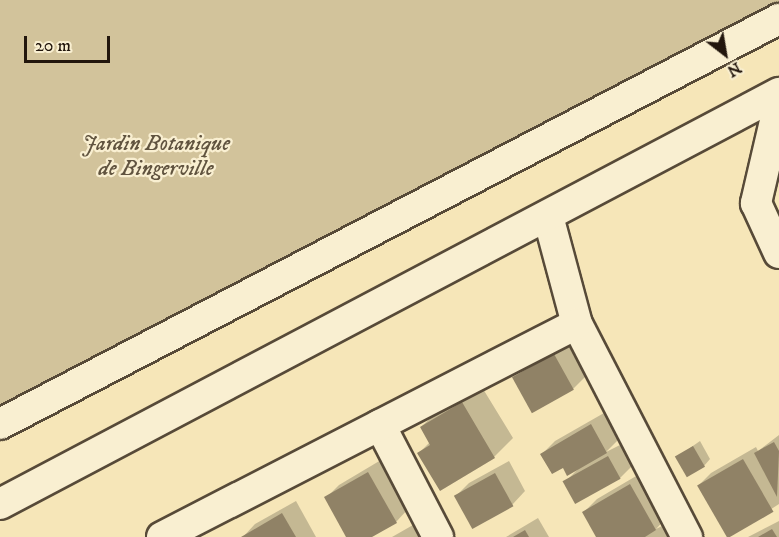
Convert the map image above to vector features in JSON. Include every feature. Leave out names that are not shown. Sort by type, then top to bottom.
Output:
[{"type":"street","points":[[0,424],[779,19]]},
{"type":"street","points":[[0,504],[779,93]]},
{"type":"street","points":[[779,104],[756,203],[779,253]]},
{"type":"street","points":[[548,216],[577,324],[687,537]]},
{"type":"street","points":[[162,537],[201,528],[380,425],[577,324]]},
{"type":"street","points":[[380,425],[438,537]]},
{"type":"green space","name":"Jardin Botanique de Bingerville","points":[[0,0],[779,0],[779,7],[0,413]]},
{"type":"building","points":[[554,354],[574,390],[532,413],[512,377]]},
{"type":"building","points":[[462,402],[495,458],[440,491],[417,453],[430,445],[420,427]]},
{"type":"building","points":[[591,424],[607,453],[567,476],[563,468],[552,474],[540,454]]},
{"type":"building","points":[[774,442],[779,451],[777,497],[754,453]]},
{"type":"building","points":[[693,446],[705,467],[687,477],[675,456]]},
{"type":"building","points":[[608,456],[621,479],[575,504],[563,481]]},
{"type":"building","points":[[743,459],[774,512],[727,537],[697,485]]},
{"type":"building","points":[[368,472],[397,523],[372,537],[346,537],[324,497]]},
{"type":"building","points":[[495,473],[513,506],[472,529],[454,496]]},
{"type":"building","points":[[630,484],[656,530],[645,537],[596,537],[582,512]]},
{"type":"building","points":[[282,513],[296,537],[241,537]]},
{"type":"building","points":[[772,529],[777,537],[758,537]]},
{"type":"building","points":[[525,530],[529,537],[513,537]]}]
